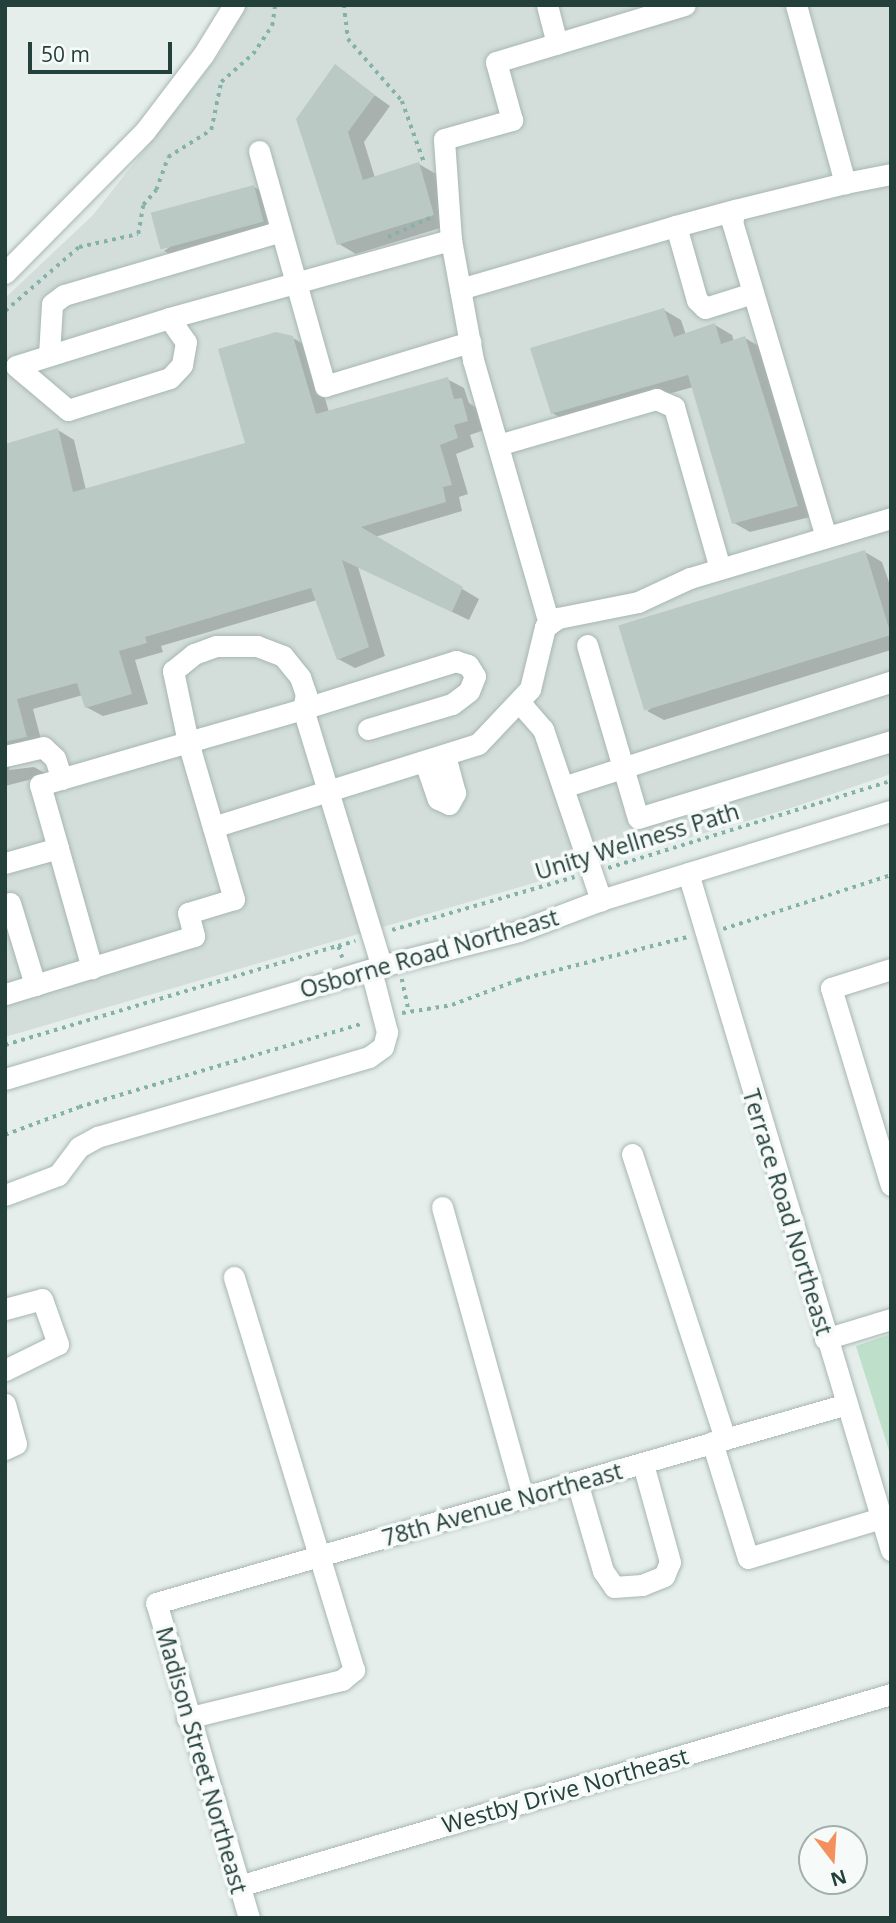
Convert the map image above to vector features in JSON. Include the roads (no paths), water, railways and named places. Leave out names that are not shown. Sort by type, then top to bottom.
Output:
[{"type":"street","points":[[5,273],[145,131],[202,55],[234,5]]},
{"type":"street","points":[[547,5],[557,44]]},
{"type":"street","points":[[213,827],[330,793],[478,744],[520,703],[530,689],[549,624],[470,342],[451,240],[444,139],[512,120],[495,62],[685,5]]},
{"type":"street","points":[[796,5],[845,183]]},
{"type":"street","points":[[259,151],[325,386],[470,342]]},
{"type":"street","points":[[460,289],[735,210],[891,174]]},
{"type":"street","points":[[735,210],[732,222],[826,537]]},
{"type":"street","points":[[676,226],[697,300],[705,309],[753,293]]},
{"type":"street","points":[[49,355],[52,304],[64,295],[281,230]]},
{"type":"street","points":[[9,366],[169,318],[451,240]]},
{"type":"street","points":[[9,366],[68,410],[170,378],[182,365],[186,342],[169,318]]},
{"type":"street","points":[[498,445],[656,399],[674,407],[720,569]]},
{"type":"street","points":[[549,624],[598,607],[638,602],[720,569],[891,518]]},
{"type":"street","points":[[587,645],[621,768],[638,818],[891,741]]},
{"type":"street","points":[[5,994],[194,936],[188,913],[234,899],[188,742],[173,671],[194,654],[216,646],[257,646],[282,656],[300,677],[306,694],[303,709],[330,793],[376,968],[386,1017],[383,1047],[369,1057],[97,1137],[79,1147],[58,1175],[5,1195]]},
{"type":"street","points":[[92,968],[40,785],[303,709],[456,661],[468,665],[475,676],[469,691],[452,704],[368,729]]},
{"type":"street","points":[[563,787],[891,682]]},
{"type":"street","points":[[520,703],[544,729],[601,900]]},
{"type":"street","points":[[5,755],[43,747],[55,758],[62,779]]},
{"type":"street","name":"Osborne Road Northeast","points":[[5,1079],[376,968],[519,931],[601,900],[891,811]]},
{"type":"street","points":[[5,863],[58,848]]},
{"type":"street","name":"Terrace Road Northeast","points":[[688,873],[825,1339],[891,1550]]},
{"type":"street","points":[[7,898],[35,985]]},
{"type":"street","points":[[891,969],[831,988],[884,1142],[891,1185]]},
{"type":"street","points":[[632,1154],[718,1441],[748,1558],[881,1518]]},
{"type":"street","points":[[442,1207],[523,1497]]},
{"type":"street","points":[[187,1718],[349,1677],[354,1670],[234,1277]]},
{"type":"street","points":[[5,1309],[42,1299],[58,1344],[5,1370]]},
{"type":"street","points":[[825,1339],[891,1319]]},
{"type":"street","points":[[5,1404],[16,1444],[5,1449]]},
{"type":"street","name":"78th Avenue Northeast","points":[[156,1603],[847,1404]]},
{"type":"street","points":[[577,1482],[603,1571],[614,1587],[642,1584],[664,1576],[670,1562],[643,1464]]},
{"type":"street","name":"Madison Street Northeast","points":[[156,1603],[187,1718],[249,1918]]},
{"type":"street","name":"Westby Drive Northeast","points":[[239,1885],[891,1694]]}]
